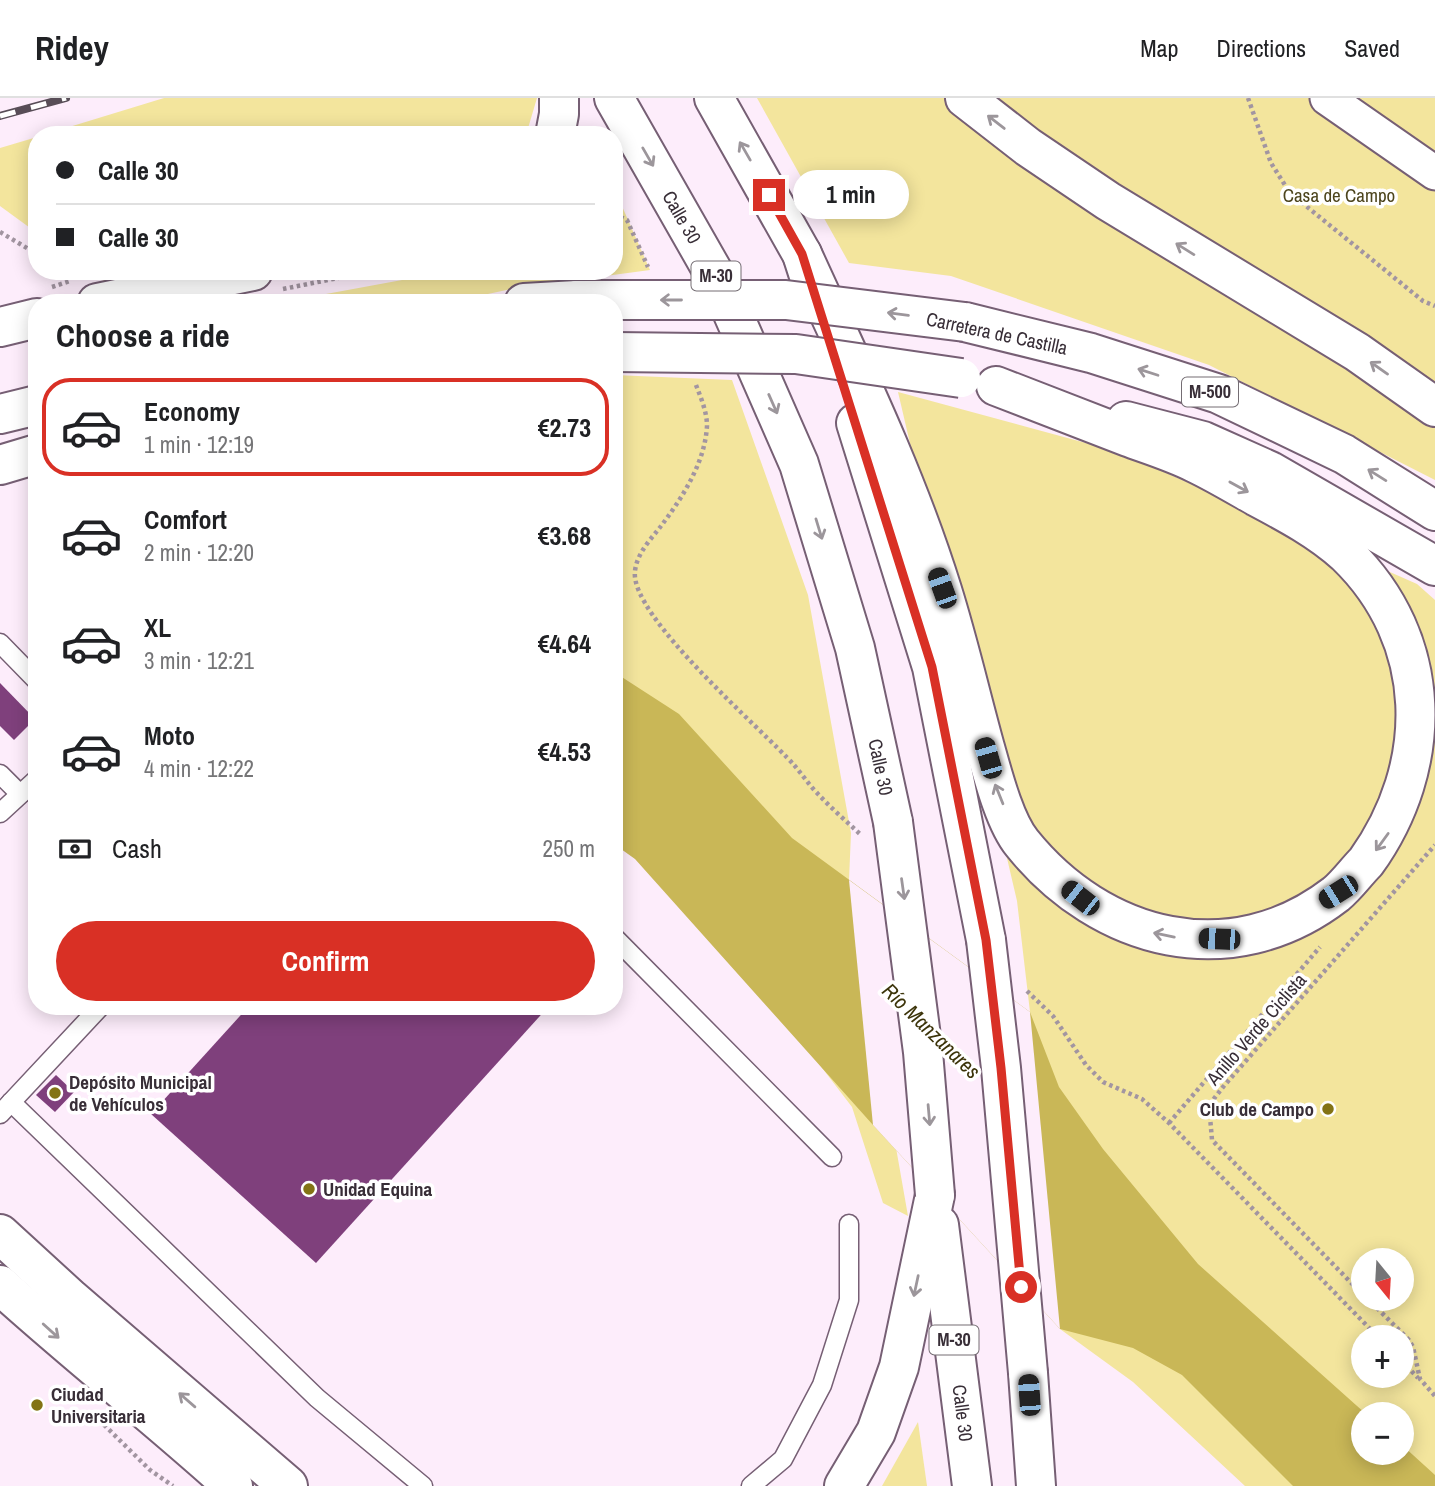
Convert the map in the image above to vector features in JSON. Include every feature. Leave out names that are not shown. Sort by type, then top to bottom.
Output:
[{"type":"main road","points":[[556,126],[559,98]]},
{"type":"main road","name":"Calle 30","points":[[614,98],[720,284],[799,464],[855,648],[893,822],[923,1052],[935,1195],[972,1486]]},
{"type":"main road","points":[[715,98],[802,254],[897,464],[942,588],[995,783],[1017,838],[1044,870],[1080,898],[1122,923],[1169,937],[1219,939],[1261,932],[1302,916],[1338,892],[1382,843],[1403,807],[1420,766],[1425,725],[1419,665],[1405,629],[1374,582],[1346,554],[1311,526],[1193,462],[978,382]]},
{"type":"main road","points":[[965,98],[1028,147],[1108,201],[1357,352],[1435,407]]},
{"type":"main road","points":[[802,254],[932,667],[986,940],[1001,1068],[1036,1486]]},
{"type":"main road","points":[[104,294],[267,280]]},
{"type":"main road","name":"Carretera de Castilla","points":[[623,300],[786,300],[965,322],[1091,353],[1219,394],[1344,454],[1435,511]]},
{"type":"main road","points":[[0,327],[28,311]]},
{"type":"main road","name":"M-500","points":[[623,352],[796,354],[978,382],[1203,441],[1270,471],[1435,566]]},
{"type":"main road","points":[[0,456],[28,453]]},
{"type":"main road","points":[[0,466],[28,455]]},
{"type":"main road","points":[[844,1486],[876,1432],[899,1367],[935,1195]]},
{"type":"main road","points":[[0,1234],[71,1299],[288,1486]]},
{"type":"main road","points":[[0,1285],[56,1336],[183,1440],[233,1486]]},
{"type":"main road","points":[[238,1445],[298,1486]]},
{"type":"street","points":[[1327,98],[1435,173]]},
{"type":"lane","points":[[0,643],[28,672]]},
{"type":"lane","points":[[0,774],[20,794]]},
{"type":"lane","points":[[0,813],[28,787]]},
{"type":"lane","points":[[623,946],[832,1157]]},
{"type":"lane","points":[[93,1015],[5,1108],[317,1398],[423,1486]]},
{"type":"lane","points":[[751,1486],[783,1459],[822,1385],[849,1300],[849,1224]]},
{"type":"path","points":[[1248,98],[1271,163],[1290,193],[1423,301],[1435,306]]},
{"type":"path","points":[[0,232],[28,249]]},
{"type":"path","points":[[75,280],[91,294]]},
{"type":"path","name":"Anillo Verde Ciclista","points":[[1351,1282],[1212,1140],[1209,1105],[1435,845]]},
{"type":"path","points":[[1169,1123],[1329,937]]},
{"type":"path","name":"Anillo Verde Ciclista","points":[[1379,1311],[1409,1340],[1420,1379],[1435,1396]]},
{"type":"path","points":[[1414,1373],[1420,1379]]},
{"type":"green space","points":[[164,98],[537,98],[529,126],[72,126]]},
{"type":"green space","name":"Casa de Campo","points":[[757,98],[1435,98],[1435,480],[1209,365],[951,276],[849,263]]},
{"type":"green space","points":[[28,140],[28,226],[0,206],[0,148]]},
{"type":"green space","points":[[623,208],[650,270],[623,274]]},
{"type":"green space","points":[[402,280],[576,280],[488,294],[326,294]]},
{"type":"green space","points":[[623,375],[732,380],[808,595],[851,833],[849,880],[908,1216],[883,1203],[852,1107],[767,996],[623,842]]},
{"type":"green space","points":[[898,392],[1119,452],[1417,584],[1435,600],[1435,1486],[1245,1486],[1133,1382],[1060,1329],[1017,901]]},
{"type":"green space","points":[[918,1422],[927,1486],[882,1486]]},
{"type":"water","name":"Río Manzanares","points":[[623,678],[679,714],[792,838],[1030,1012],[1059,1087],[1103,1149],[1198,1264],[1353,1402],[1351,1465],[1414,1465],[1414,1456],[1435,1475],[1435,1486],[1293,1486],[1182,1375],[1133,1348],[1060,1329],[635,859],[623,850]]},
{"type":"pier","points":[[0,289],[28,309],[28,477],[0,463]]},
{"type":"pier","points":[[849,880],[1030,1012],[1060,1329],[873,1125]]},
{"type":"building","points":[[0,683],[28,712],[28,726],[14,740],[0,726]]},
{"type":"building","name":"Unidad Equina","points":[[241,1015],[541,1015],[316,1263],[151,1114]]},
{"type":"building","name":"Depósito Municipal de Vehículos","points":[[56,1075],[74,1092],[55,1112],[36,1095]]},
{"type":"railway","points":[[0,116],[66,98]]},
{"type":"place","name":"Depósito Municipal de Vehículos","points":[[55,1093]]},
{"type":"place","name":"Club de Campo","points":[[1328,1109]]},
{"type":"place","name":"Unidad Equina","points":[[309,1189]]},
{"type":"place","name":"Ciudad Universitaria","points":[[37,1405]]},
{"type":"route","points":[[769,195],[802,254],[932,667],[986,940],[1021,1287]]}]
